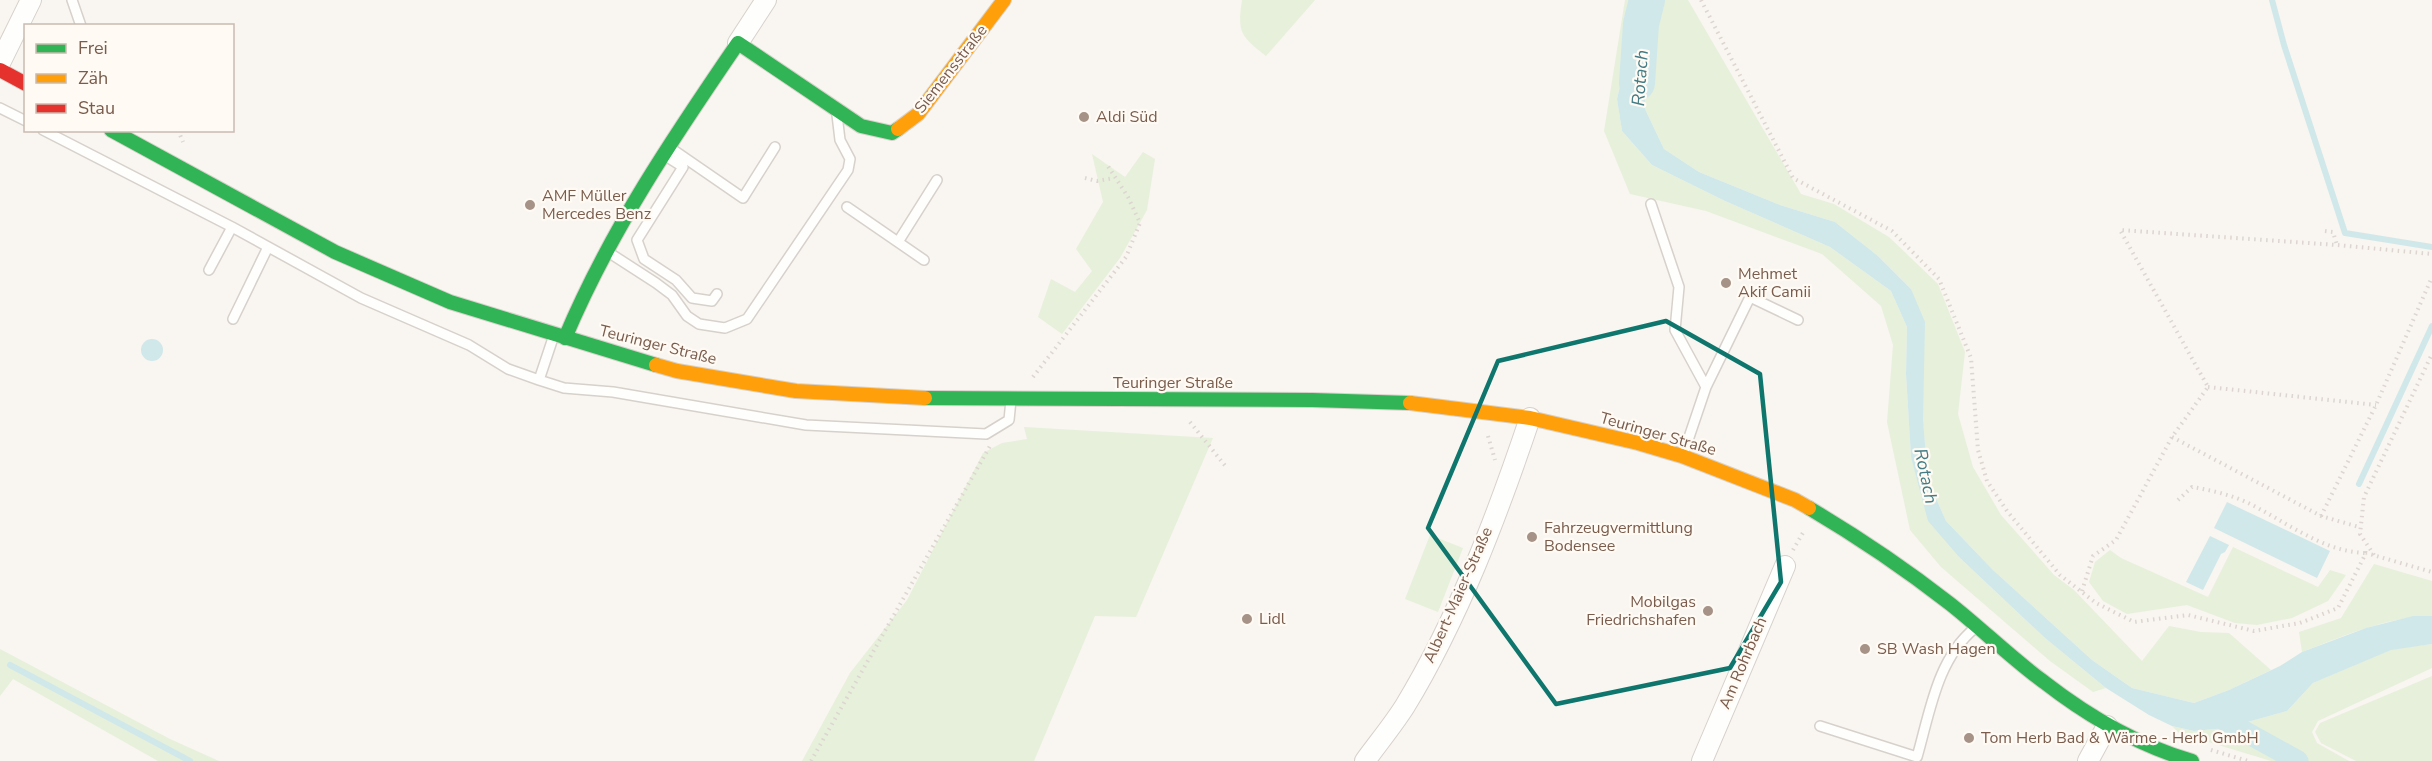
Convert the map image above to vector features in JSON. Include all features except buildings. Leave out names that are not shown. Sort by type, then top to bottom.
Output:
[{"type":"street","points":[[0,63],[31,0]]},
{"type":"street","points":[[559,336],[641,186],[766,0]]},
{"type":"street","name":"Siemensstraße","points":[[738,43],[861,126],[892,133],[918,114],[1004,0]]},
{"type":"street","points":[[0,70],[24,83]]},
{"type":"street","name":"Teuringer Straße","points":[[115,132],[335,252],[450,302],[677,371],[796,391],[906,398],[1300,400],[1406,403],[1530,418],[1638,443],[1682,456],[1795,500],[1843,528],[1908,571],[2043,682],[2107,726],[2165,753],[2192,761]]},
{"type":"street","name":"Albert-Maier-Straße","points":[[1365,761],[1404,707],[1445,633],[1484,543],[1530,418]]},
{"type":"street","name":"Am Rohrbach","points":[[1702,761],[1785,566]]},
{"type":"street","points":[[2088,761],[2107,726]]},
{"type":"lane","points":[[72,0],[80,24]]},
{"type":"lane","points":[[0,108],[24,120]]},
{"type":"lane","points":[[606,251],[672,295],[687,316],[699,324],[725,328],[747,319],[848,170],[850,159],[840,140],[837,110]]},
{"type":"lane","points":[[48,132],[232,227],[361,298],[469,345],[508,369],[564,388],[613,392],[806,425],[986,434],[1001,427],[1009,420],[1011,399]]},
{"type":"lane","points":[[665,150],[698,167],[743,198],[776,147]]},
{"type":"lane","points":[[665,150],[683,167],[637,240],[644,259],[676,280],[692,298],[712,301],[717,294]]},
{"type":"lane","points":[[898,242],[938,180]]},
{"type":"lane","points":[[1651,204],[1679,287],[1675,330],[1706,387]]},
{"type":"lane","points":[[847,207],[924,260]]},
{"type":"lane","points":[[210,270],[232,227]]},
{"type":"lane","points":[[232,319],[268,247]]},
{"type":"lane","points":[[1682,456],[1706,387],[1750,297],[1797,320]]},
{"type":"lane","points":[[539,380],[559,336]]},
{"type":"lane","points":[[1820,726],[1917,757],[1942,670],[1963,637],[1976,626]]},
{"type":"path","points":[[1701,0],[1793,178],[1892,231],[1939,279],[1971,358],[1978,450],[1987,481],[2007,511],[2060,575],[2096,603],[2134,622],[2188,615],[2254,631],[2300,622],[2338,608],[2366,553]]},
{"type":"path","points":[[179,132],[183,142]]},
{"type":"path","points":[[1028,384],[1126,257],[1140,222],[1128,197],[1106,163]]},
{"type":"path","points":[[1085,178],[1097,181],[1114,178]]},
{"type":"path","points":[[2208,387],[2120,230],[2432,254]]},
{"type":"path","points":[[2325,231],[2333,232],[2337,245]]},
{"type":"path","points":[[2321,516],[2376,405],[2432,277]]},
{"type":"path","points":[[2374,555],[2360,534],[2364,497],[2432,354]]},
{"type":"path","points":[[2082,591],[2094,556],[2116,540],[2172,437],[2208,387]]},
{"type":"path","points":[[2208,387],[2376,405]]},
{"type":"path","points":[[1188,420],[1227,468]]},
{"type":"path","points":[[811,761],[1001,427]]},
{"type":"path","points":[[2172,437],[2321,516],[2360,527]]},
{"type":"path","points":[[2178,500],[2192,487],[2217,491],[2246,502],[2309,537],[2354,553],[2366,553],[2432,572]]},
{"type":"path","points":[[1785,566],[1809,522]]},
{"type":"highlighted area","points":[[1666,321],[1760,374],[1781,582],[1730,668],[1556,704],[1428,528],[1498,361]]},
{"type":"green space","points":[[1242,0],[1315,0],[1266,56],[1243,33],[1240,20]]},
{"type":"green space","points":[[1625,0],[1688,0],[1801,194],[1834,204],[1889,237],[1938,284],[1965,352],[1958,414],[1973,467],[2001,515],[2054,575],[2074,590],[2142,661],[2169,626],[2201,632],[2229,633],[2271,670],[2229,690],[2194,703],[2132,688],[2092,660],[1993,570],[1946,521],[1928,480],[1911,289],[1878,256],[1835,222],[1780,205],[1699,172],[1664,149],[1645,109],[1645,35],[1632,35],[1617,99],[1622,131],[1652,165],[1725,201],[1830,247],[1891,291],[1907,327],[1906,374],[1911,457],[1960,558],[2045,638],[2106,688],[2093,692],[2050,661],[1941,567],[1910,530],[1887,422],[1893,345],[1881,306],[1822,254],[1706,211],[1630,194],[1604,131]]},
{"type":"green space","points":[[1143,152],[1155,159],[1147,210],[1120,258],[1062,334],[1038,317],[1051,279],[1075,292],[1092,271],[1076,249],[1103,202],[1092,154],[1125,177]]},
{"type":"green space","points":[[1024,427],[1213,438],[1136,617],[1095,616],[1034,761],[802,761],[850,673],[907,600],[983,453],[1002,443],[1027,439]]},
{"type":"green space","points":[[1430,535],[1463,548],[1438,612],[1405,599]]},
{"type":"green space","points":[[2233,547],[2318,587],[2330,570],[2346,575],[2328,601],[2292,618],[2257,625],[2235,623],[2187,605],[2127,614],[2103,601],[2089,582],[2095,562],[2110,550],[2121,558],[2208,597]]},
{"type":"green space","points":[[2374,564],[2432,581],[2432,616],[2382,624],[2302,652],[2299,632],[2341,618]]},
{"type":"green space","points":[[2432,644],[2432,668],[2318,721],[2312,732],[2317,743],[2349,761],[2271,761],[2179,733],[2172,726],[2194,731],[2226,728],[2287,711],[2313,683],[2392,649]]},
{"type":"green space","points":[[0,649],[170,739],[219,761],[158,761],[13,679],[0,696]]},
{"type":"green space","points":[[2432,676],[2432,761],[2356,761],[2321,743],[2315,732],[2320,723]]},
{"type":"water","points":[[1645,34],[1645,109],[1664,149],[1699,172],[1780,205],[1835,222],[1878,256],[1911,289],[1925,322],[1923,420],[1928,480],[1946,521],[1993,570],[2092,660],[2132,688],[2194,703],[2229,690],[2280,666],[2302,652],[2366,628],[2413,616],[2432,616],[2432,644],[2391,650],[2313,683],[2287,711],[2226,728],[2194,731],[2172,726],[2149,715],[2106,688],[2045,638],[1960,558],[1928,521],[1911,457],[1906,374],[1907,327],[1891,291],[1830,247],[1725,201],[1652,165],[1622,131],[1617,99],[1632,35]]},
{"type":"water","points":[[152,339],[160,342],[163,350],[160,358],[152,361],[144,358],[141,350],[144,342]]},
{"type":"water","points":[[2227,502],[2330,551],[2317,578],[2214,528]]},
{"type":"water","points":[[2210,536],[2229,545],[2221,554],[2203,590],[2186,582]]},
{"type":"waterway","name":"Rotach","points":[[1637,83],[1641,24],[1647,0]]},
{"type":"waterway","points":[[2272,0],[2284,45],[2345,233],[2432,247]]},
{"type":"waterway","points":[[2359,484],[2432,326]]},
{"type":"waterway","points":[[10,665],[190,761]]},
{"type":"waterway","points":[[2222,719],[2298,761]]},
{"type":"traffic: fast","points":[[565,338],[622,223],[690,114],[738,43],[861,126],[892,133],[898,129]]},
{"type":"traffic: fast","points":[[115,132],[335,252],[450,302],[656,365]]},
{"type":"traffic: fast","points":[[925,398],[1312,400],[1410,403]]},
{"type":"traffic: fast","points":[[1809,508],[1915,577],[2032,673],[2078,707],[2114,729],[2152,747],[2192,761]]},
{"type":"traffic: slow","points":[[898,129],[918,114],[1004,0]]},
{"type":"traffic: slow","points":[[656,365],[677,371],[796,391],[925,398]]},
{"type":"traffic: slow","points":[[1410,403],[1530,418],[1638,443],[1682,456],[1795,500],[1809,508]]},
{"type":"traffic: jam","points":[[0,70],[24,83]]},
{"type":"place","name":"Aldi Süd","points":[[1084,117]]},
{"type":"place","name":"AMF Müller Mercedes Benz","points":[[530,205]]},
{"type":"place","name":"Mehmet Akif Camii","points":[[1726,283]]},
{"type":"place","name":"Fahrzeugvermittlung Bodensee","points":[[1532,537]]},
{"type":"place","name":"Mobilgas Friedrichshafen","points":[[1708,611]]},
{"type":"place","name":"Lidl","points":[[1247,619]]},
{"type":"place","name":"SB Wash Hagen","points":[[1865,649]]},
{"type":"place","name":"Tom Herb Bad & Wärme - Herb GmbH","points":[[1969,738]]}]
